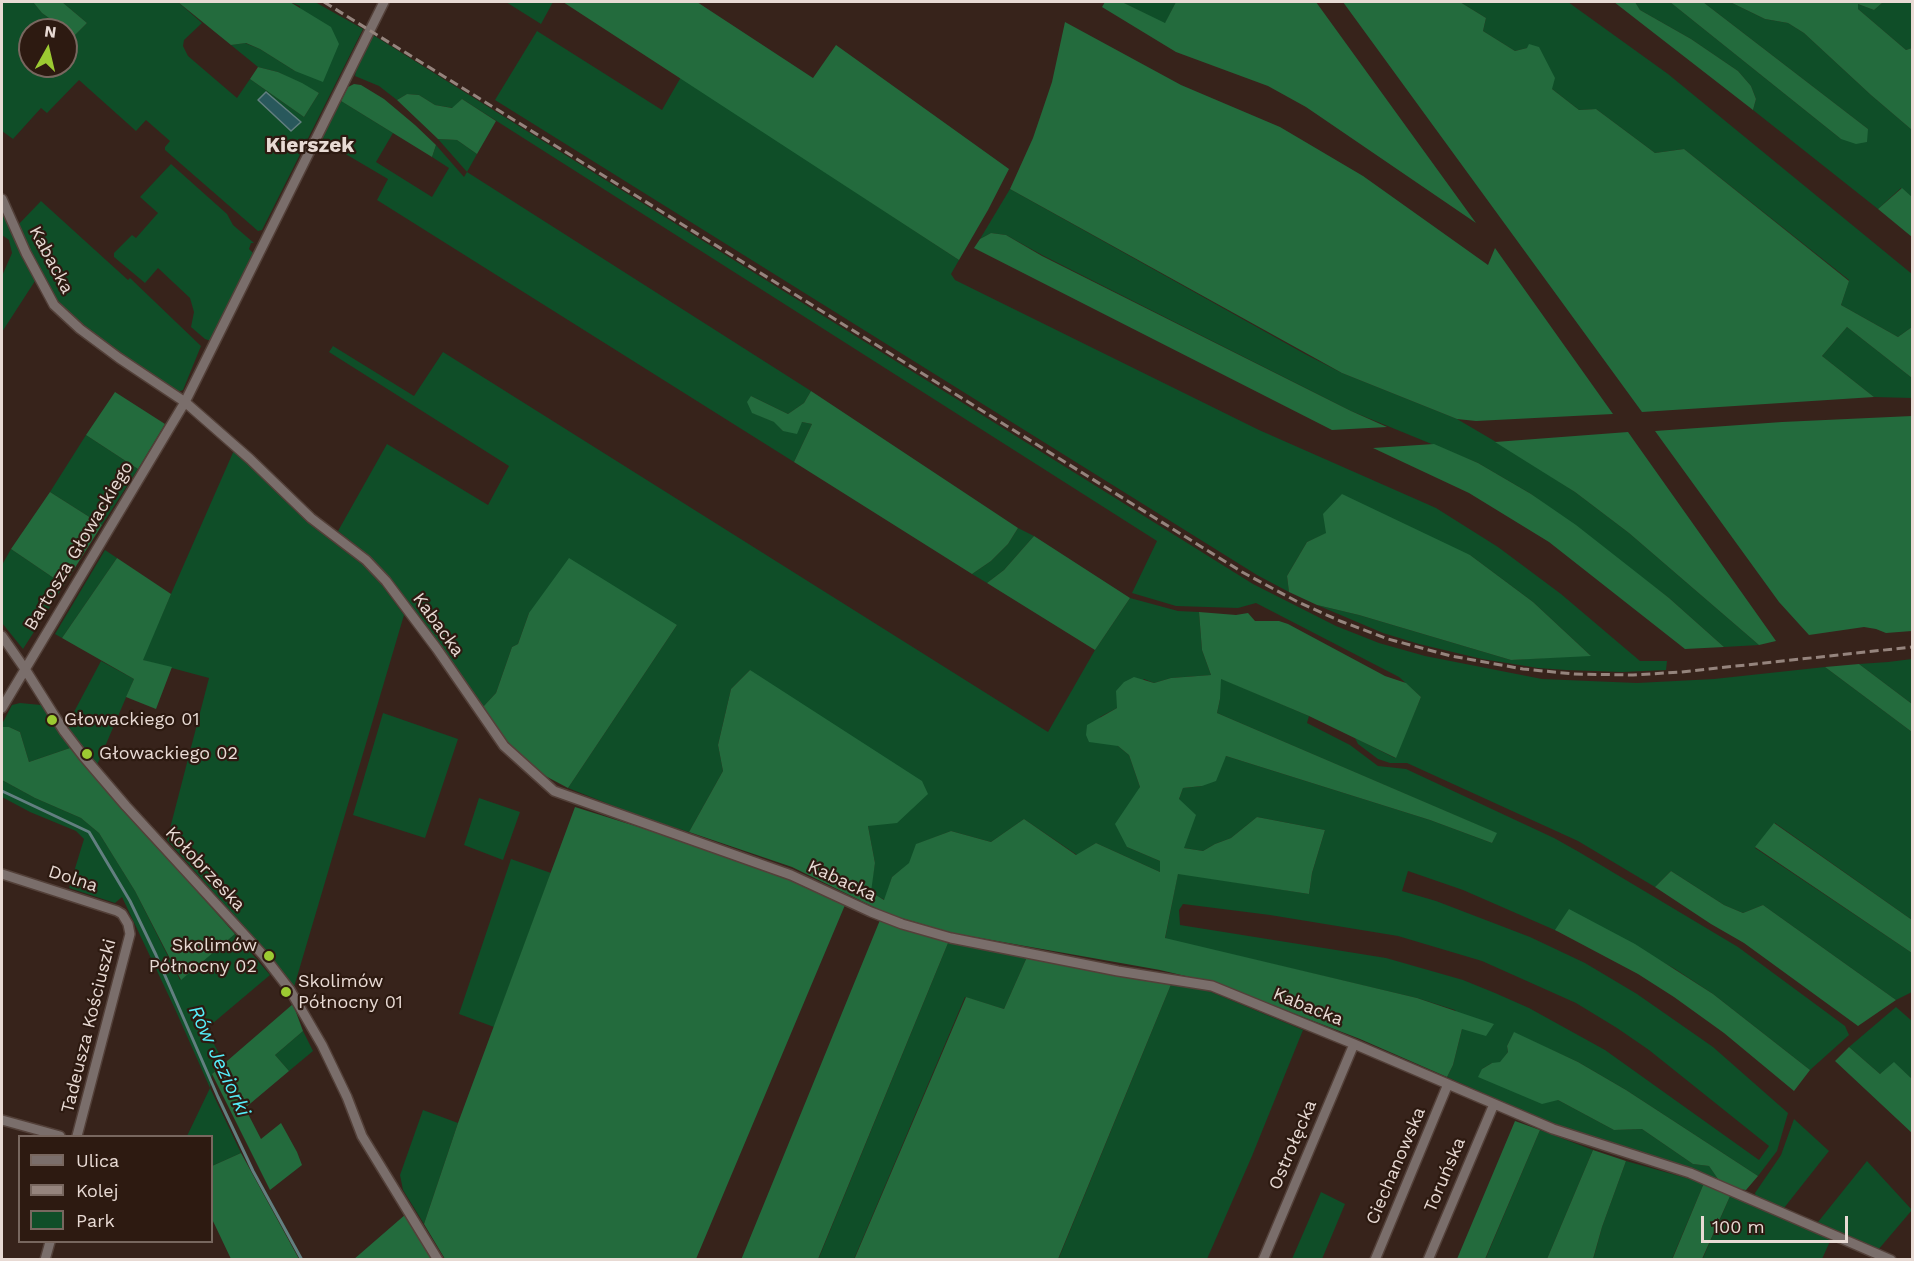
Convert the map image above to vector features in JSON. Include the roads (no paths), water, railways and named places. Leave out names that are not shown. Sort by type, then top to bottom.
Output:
[{"type":"street","name":"Bartosza Głowackiego","points":[[2,708],[185,402],[384,2]]},
{"type":"street","name":"Kabacka","points":[[2,199],[26,253],[54,305],[80,329],[185,402],[250,459],[311,518],[352,549],[379,574],[437,649],[504,746],[554,791],[791,875],[902,924],[951,938],[1118,971],[1212,986],[1553,1129],[1690,1173],[1891,1260]]},
{"type":"street","name":"Kołobrzeska","points":[[2,636],[54,716],[84,757],[263,956],[290,990],[322,1045],[347,1097],[362,1136],[438,1260]]},
{"type":"street","name":"Dolna","points":[[2,874],[117,911],[122,914],[128,924]]},
{"type":"street","name":"Tadeusza Kościuszki","points":[[78,1135],[130,934],[128,924]]},
{"type":"street","name":"Ostrołęcka","points":[[1263,1260],[1354,1044]]},
{"type":"street","name":"Ciechanowska","points":[[1375,1260],[1448,1084]]},
{"type":"street","name":"Toruńska","points":[[1428,1260],[1494,1104]]},
{"type":"street","points":[[2,1120],[53,1135]]},
{"type":"street","points":[[45,1260],[50,1243]]},
{"type":"water","points":[[266,92],[301,122],[291,131],[258,100]]},
{"type":"waterway","name":"Rów Jeziorki","points":[[2,791],[89,832],[130,901],[253,1171],[302,1260]]},
{"type":"railway","points":[[324,2],[1242,572],[1340,621],[1388,639],[1451,656],[1523,669],[1574,674],[1633,675],[1681,672],[1912,647]]},
{"type":"place","name":"Głowackiego 01","points":[[52,720]]},
{"type":"place","name":"Głowackiego 02","points":[[87,754]]},
{"type":"place","name":"Skolimów Północny 02","points":[[269,956]]},
{"type":"place","name":"Skolimów Północny 01","points":[[286,992]]},
{"type":"district","name":"Kierszek","points":[[310,146]]}]
